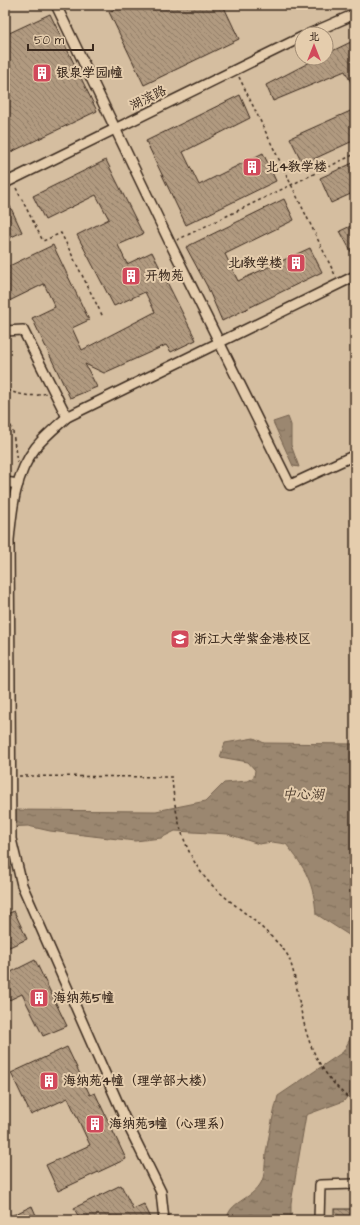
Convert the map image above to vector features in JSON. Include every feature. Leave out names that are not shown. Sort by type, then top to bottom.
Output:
[{"type":"street","points":[[56,5],[170,243],[290,485],[355,455]]},
{"type":"street","points":[[327,26],[355,14]]},
{"type":"street","name":"湖滨路","points":[[8,181],[294,41]]},
{"type":"street","points":[[164,1220],[161,1192],[125,1119],[22,885],[9,851],[11,839],[8,776],[9,540],[13,508],[22,473],[36,447],[67,417],[355,276]]},
{"type":"street","points":[[5,331],[23,330],[67,417]]},
{"type":"street","points":[[5,482],[18,484]]},
{"type":"street","points":[[319,1220],[320,1185],[355,1184]]},
{"type":"path","points":[[236,70],[339,283]]},
{"type":"path","points":[[170,243],[355,154]]},
{"type":"path","points":[[8,181],[42,241],[61,233],[103,317]]},
{"type":"path","points":[[5,385],[7,390],[8,418],[13,432],[16,462],[22,473]]},
{"type":"path","points":[[7,390],[32,396],[45,393],[52,388]]},
{"type":"path","points":[[8,776],[172,777],[173,796],[181,828],[197,866],[208,881],[267,932],[289,957],[304,1025],[319,1065],[343,1094],[355,1103]]},
{"type":"shaded area","name":"浙江大学紫金港校区","points":[[5,5],[355,5],[355,1220],[5,1220]]},
{"type":"water","points":[[288,417],[291,425],[291,445],[299,467],[293,466],[273,422]]},
{"type":"water","name":"中心湖","points":[[254,738],[264,743],[355,744],[355,939],[316,914],[311,885],[303,868],[286,844],[272,842],[259,844],[228,834],[175,831],[161,838],[135,841],[50,831],[28,826],[5,827],[5,810],[156,811],[206,801],[224,783],[247,781],[254,777],[255,770],[248,762],[220,757],[225,743]]},
{"type":"water","points":[[355,1030],[355,1086],[344,1101],[306,1115],[291,1203],[291,1220],[227,1220],[231,1209],[257,1189],[261,1183],[264,1173],[268,1139],[278,1096],[343,1052]]},
{"type":"building","points":[[123,5],[223,5],[239,39],[144,85],[109,12]]},
{"type":"building","name":"银泉学园1幢","points":[[50,14],[97,111],[5,155],[5,35]]},
{"type":"building","points":[[355,40],[355,90],[345,71],[273,101],[266,85],[303,66],[334,66],[334,50]]},
{"type":"building","name":"北4教学楼","points":[[240,95],[250,118],[183,152],[199,185],[263,153],[276,181],[186,225],[146,141]]},
{"type":"building","points":[[355,109],[355,140],[303,164],[290,138]]},
{"type":"building","name":"开物苑","points":[[106,160],[143,234],[118,245],[127,264],[152,252],[196,340],[171,352],[166,345],[104,373],[85,364],[97,387],[70,398],[32,318],[55,307],[44,284],[5,303],[5,268],[53,245],[89,320],[72,328],[82,350],[155,312],[145,292],[114,306],[77,235],[109,219],[96,195],[45,220],[33,196]]},
{"type":"building","points":[[355,162],[355,192],[331,203],[320,178]]},
{"type":"building","name":"北1教学楼","points":[[284,199],[294,220],[225,254],[238,281],[310,248],[322,272],[222,321],[207,286],[186,247]]},
{"type":"building","points":[[10,206],[22,232],[5,240],[5,209]]},
{"type":"building","points":[[355,224],[355,259],[340,231]]},
{"type":"building","points":[[14,911],[27,939],[5,949],[5,915]]},
{"type":"building","name":"海纳苑5幢","points":[[35,960],[67,1026],[43,1036],[22,994],[5,1002],[5,975]]},
{"type":"building","points":[[67,1047],[90,1095],[95,1093],[126,1159],[58,1191],[46,1165],[90,1145],[68,1098],[31,1115],[11,1073]]},
{"type":"building","points":[[121,1185],[133,1209],[144,1204],[152,1220],[80,1220],[74,1208]]},
{"type":"building","points":[[32,1206],[38,1220],[5,1220],[5,1219]]},
{"type":"building","points":[[334,1209],[355,1209],[355,1220],[334,1220]]},
{"type":"place","name":"银泉学园1幢","points":[[42,73]]},
{"type":"place","name":"北4教学楼","points":[[252,167]]},
{"type":"place","name":"北1教学楼","points":[[296,263]]},
{"type":"place","name":"开物苑","points":[[131,276]]},
{"type":"place","name":"浙江大学紫金港校区","points":[[180,639]]},
{"type":"place","name":"海纳苑5幢","points":[[39,998]]},
{"type":"place","name":"海纳苑4幢（理学部大楼）","points":[[49,1081]]},
{"type":"place","name":"海纳苑3幢（心理系）","points":[[95,1124]]}]
